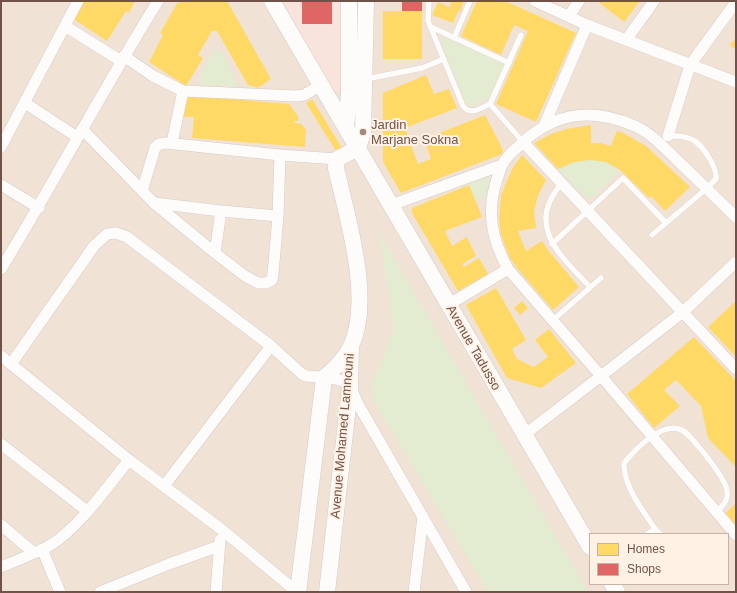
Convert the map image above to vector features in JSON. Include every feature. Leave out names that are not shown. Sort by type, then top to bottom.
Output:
[{"type":"street","points":[[1,147],[78,1]]},
{"type":"street","points":[[1,269],[38,208],[122,58],[158,1]]},
{"type":"street","name":"Avenue Tadusso","points":[[272,1],[589,545]]},
{"type":"street","points":[[346,128],[349,94],[349,1]]},
{"type":"street","points":[[142,191],[155,148],[159,144],[172,143],[280,155],[338,159],[358,148],[364,132],[366,1]]},
{"type":"street","points":[[535,1],[587,25],[736,82]]},
{"type":"street","points":[[570,16],[579,1]]},
{"type":"street","points":[[626,40],[654,1]]},
{"type":"street","points":[[664,140],[690,65],[736,2]]},
{"type":"street","points":[[544,126],[587,25]]},
{"type":"street","points":[[65,26],[153,76],[183,91],[296,96],[304,95],[321,85]]},
{"type":"street","points":[[172,143],[183,91]]},
{"type":"street","points":[[25,103],[79,133],[154,203],[215,254],[245,276],[258,283],[266,283],[272,280],[278,216],[280,155]]},
{"type":"street","points":[[731,533],[717,512],[653,436],[508,269],[499,253],[493,234],[491,210],[494,189],[502,165],[523,142],[544,126],[558,120],[572,116],[590,114],[602,116],[634,126],[664,140],[706,189],[736,217]]},
{"type":"street","points":[[523,142],[736,369]]},
{"type":"street","points":[[338,159],[336,168],[356,256],[359,280],[360,305],[357,329],[351,346]]},
{"type":"street","points":[[391,205],[502,165]]},
{"type":"street","points":[[1,185],[38,208]]},
{"type":"street","points":[[154,203],[278,216]]},
{"type":"street","points":[[215,254],[221,211]]},
{"type":"street","points":[[11,364],[94,246],[103,236],[116,233],[127,237],[271,346],[302,374],[306,376],[340,380],[346,383],[466,592]]},
{"type":"street","points":[[524,435],[602,376],[682,312],[736,262]]},
{"type":"street","points":[[448,305],[508,269]]},
{"type":"street","points":[[164,486],[271,346]]},
{"type":"street","name":"Avenue Mohamed Lamnouni","points":[[298,592],[324,378],[337,366],[351,346]]},
{"type":"street","name":"Avenue Mohamed Lamnouni","points":[[327,592],[350,388],[351,346]]},
{"type":"street","points":[[1,356],[129,460],[221,529],[298,592]]},
{"type":"street","points":[[1,444],[87,511]]},
{"type":"street","points":[[1,567],[38,551],[63,536],[87,511],[129,460]]},
{"type":"street","points":[[414,592],[423,517]]},
{"type":"street","points":[[1,525],[38,551],[60,592]]},
{"type":"street","points":[[216,592],[221,529]]},
{"type":"street","points":[[100,592],[169,564],[219,546]]},
{"type":"lane","points":[[430,1],[428,21],[465,109],[472,112],[490,104],[521,35]]},
{"type":"lane","points":[[454,38],[470,1]]},
{"type":"lane","points":[[431,27],[508,63]]},
{"type":"lane","points":[[365,79],[422,68],[444,59]]},
{"type":"lane","points":[[490,104],[523,142]]},
{"type":"lane","points":[[652,235],[716,179],[716,175],[708,157],[694,141],[684,137],[664,140]]},
{"type":"lane","points":[[552,244],[623,178],[666,223]]},
{"type":"lane","points":[[562,183],[551,197],[547,211],[546,226],[552,244],[590,287]]},
{"type":"lane","points":[[553,320],[600,278]]},
{"type":"lane","points":[[659,533],[630,490],[623,470],[624,463],[634,451],[653,436],[665,430],[679,430],[694,441],[718,472],[728,491],[726,503],[717,512]]},
{"type":"lane","points":[[649,533],[655,529]]},
{"type":"shaded area","points":[[1,1],[736,1],[736,592],[1,592]]},
{"type":"shaded area","points":[[282,1],[343,1],[342,91],[333,91]]},
{"type":"green space","points":[[444,37],[502,63],[504,68],[489,97],[472,106],[466,103],[441,42],[442,38]]},
{"type":"green space","points":[[217,49],[223,53],[238,87],[197,84],[211,54]]},
{"type":"green space","points":[[590,160],[606,162],[620,170],[589,201],[558,169],[574,162]]},
{"type":"green space","points":[[488,177],[489,180],[486,196],[476,201],[469,185]]},
{"type":"green space","points":[[378,231],[588,592],[488,592],[373,400],[371,385],[392,331],[388,289]]},
{"type":"building: Homes","points":[[82,1],[135,1],[129,13],[126,11],[107,41],[72,18]]},
{"type":"building: Homes","points":[[182,1],[227,1],[271,79],[258,88],[248,85],[217,31],[212,31],[198,55],[203,58],[186,86],[149,62],[163,35],[160,33],[178,2],[180,3]]},
{"type":"building: Homes","points":[[452,1],[464,1],[460,12],[458,11],[453,23],[432,15],[438,2],[449,7]]},
{"type":"building: Homes","points":[[477,1],[505,1],[576,33],[536,122],[496,104],[528,31],[514,25],[501,55],[461,36]]},
{"type":"building: Homes","points":[[597,1],[640,1],[624,22]]},
{"type":"building: Homes","points":[[383,11],[422,11],[422,59],[383,59]]},
{"type":"building: Homes","points":[[736,37],[736,50],[730,45]]},
{"type":"building: Homes","points":[[426,75],[434,94],[449,89],[457,108],[405,128],[418,164],[431,159],[424,139],[485,115],[503,150],[502,154],[401,193],[383,162],[383,93]]},
{"type":"building: Homes","points":[[185,95],[289,104],[298,116],[298,121],[295,121],[295,123],[301,124],[306,130],[305,147],[192,138],[194,117],[183,117]]},
{"type":"building: Homes","points":[[312,99],[342,148],[336,151],[306,103]]},
{"type":"building: Homes","points":[[591,125],[591,143],[601,143],[611,146],[617,131],[623,133],[646,146],[690,187],[665,211],[651,196],[649,198],[620,170],[606,162],[590,160],[574,162],[558,169],[534,143],[551,134],[566,129]]},
{"type":"building: Homes","points":[[522,155],[546,180],[538,195],[534,212],[536,228],[518,231],[526,251],[542,241],[579,287],[553,310],[510,258],[501,235],[499,221],[501,195],[512,169]]},
{"type":"building: Homes","points":[[469,185],[482,217],[445,231],[452,246],[467,237],[476,256],[462,264],[464,267],[479,258],[488,274],[458,291],[412,213],[412,208]]},
{"type":"building: Homes","points":[[496,288],[526,340],[512,349],[517,359],[534,367],[548,357],[535,340],[549,329],[576,363],[541,388],[507,378],[466,305]]},
{"type":"building: Homes","points":[[522,301],[528,308],[520,315],[514,308]]},
{"type":"building: Homes","points":[[736,301],[736,357],[708,327]]},
{"type":"building: Homes","points":[[694,337],[736,381],[736,467],[708,438],[701,406],[676,380],[664,390],[680,406],[654,428],[627,394]]},
{"type":"building: Homes","points":[[736,503],[736,525],[726,513]]},
{"type":"building: Shops","points":[[302,1],[332,1],[332,24],[302,24]]},
{"type":"building: Shops","points":[[402,1],[422,1],[422,11],[402,11]]},
{"type":"place","name":"Jardin Marjane Sokna","points":[[363,132]]}]
